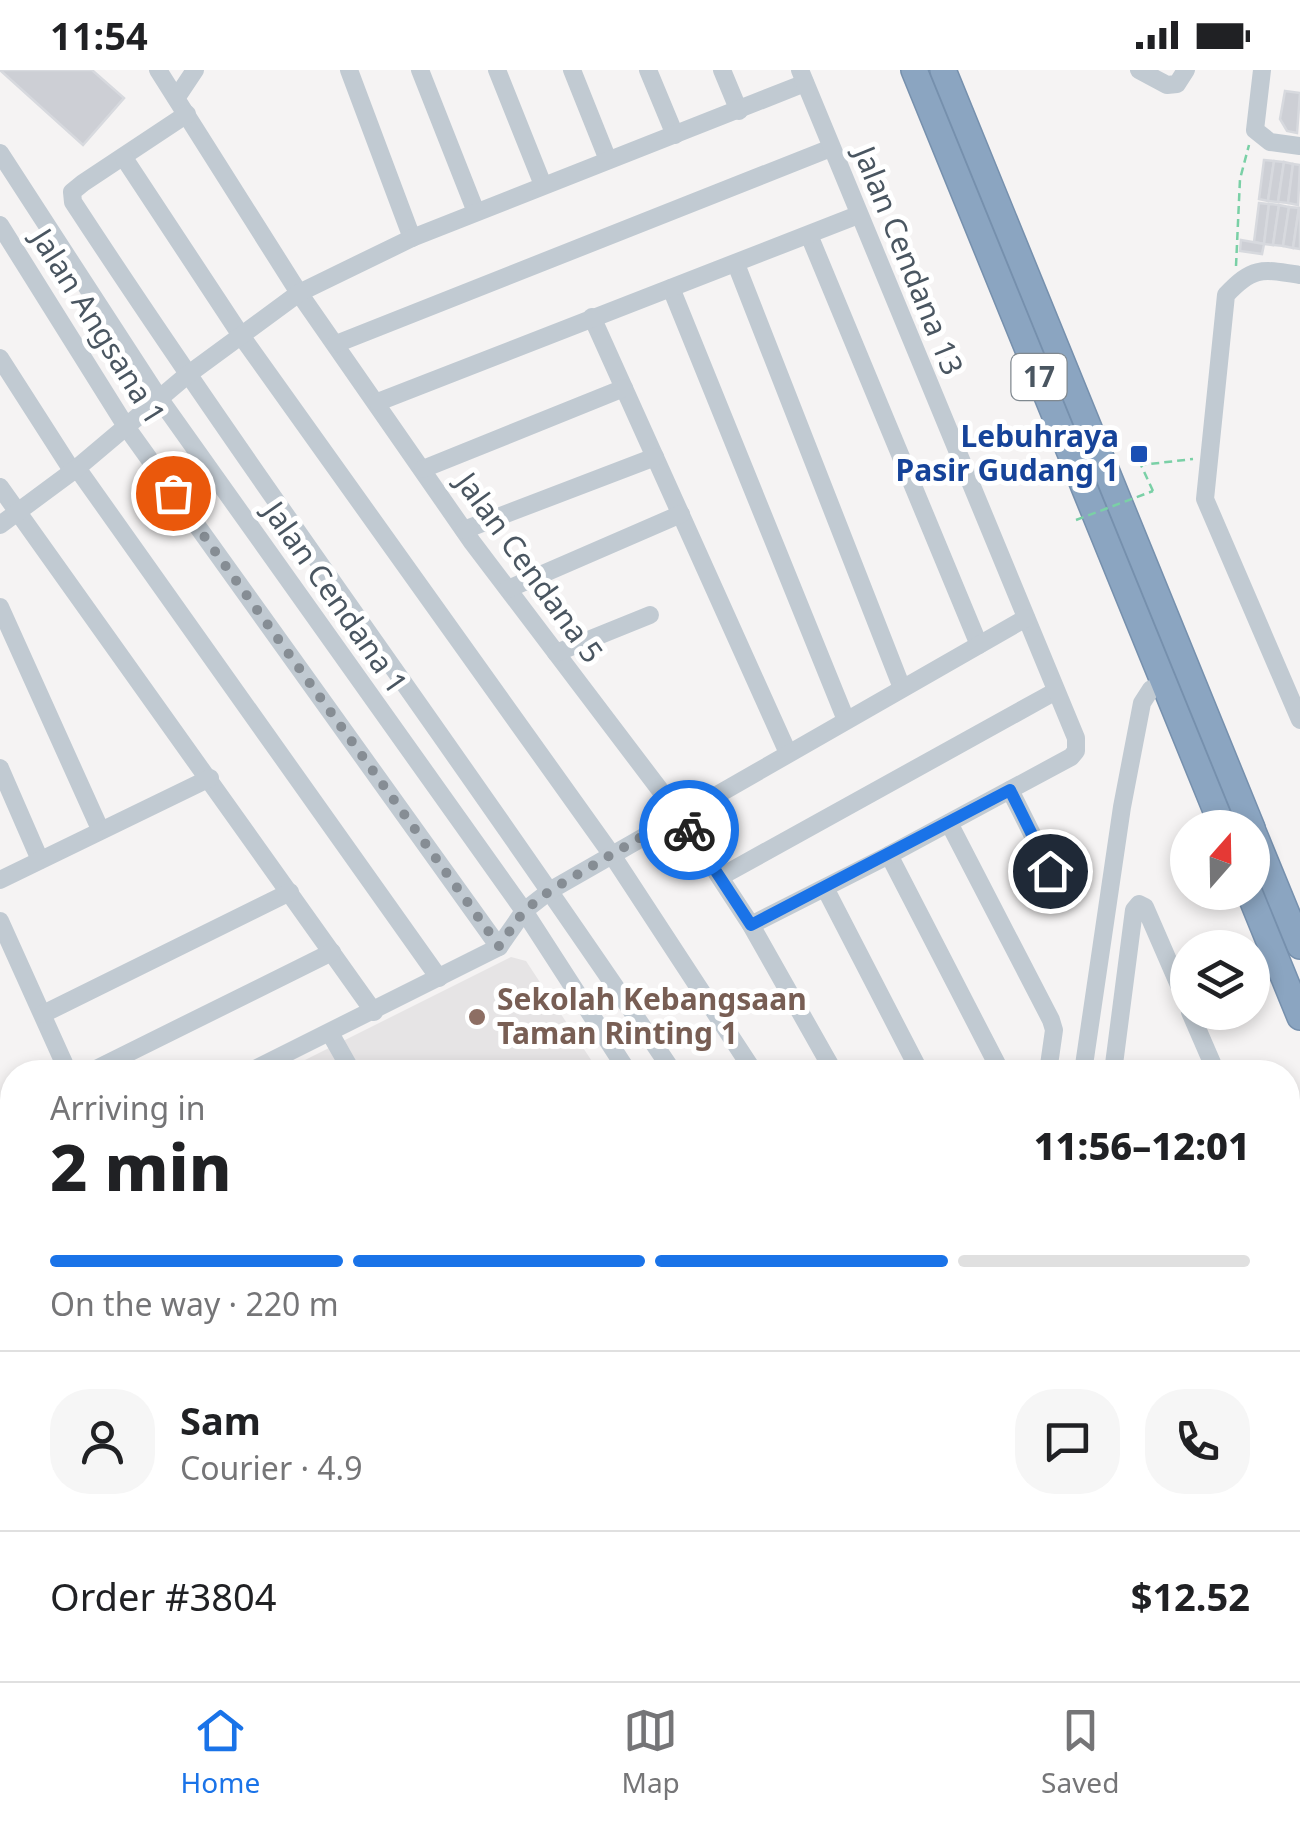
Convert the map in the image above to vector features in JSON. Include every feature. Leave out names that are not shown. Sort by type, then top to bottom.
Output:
[{"type":"highway","name":"17","points":[[914,70],[1216,810]]},
{"type":"highway","name":"17","points":[[943,70],[1245,810]]},
{"type":"highway","name":"17","points":[[1270,872],[1300,946]]},
{"type":"highway","points":[[1256,910],[1300,1017]]},
{"type":"street","name":"Jalan Cendana 5","points":[[158,70],[300,293],[464,530],[679,815],[751,925],[827,1060]]},
{"type":"street","points":[[177,97],[194,70]]},
{"type":"street","points":[[349,70],[412,238]]},
{"type":"street","points":[[420,70],[476,212]]},
{"type":"street","points":[[497,70],[542,185]]},
{"type":"street","points":[[572,70],[608,160]]},
{"type":"street","points":[[648,70],[675,135]]},
{"type":"street","points":[[722,70],[739,111]]},
{"type":"street","points":[[1139,70],[1167,85],[1177,84],[1185,73]]},
{"type":"street","points":[[1262,70],[1259,134],[1270,142],[1300,146]]},
{"type":"street","points":[[0,526],[75,470],[186,376],[300,293],[412,238],[739,111],[803,77]]},
{"type":"street","name":"Jalan Cendana 13","points":[[803,77],[1076,738],[1076,751],[1010,790]]},
{"type":"street","points":[[187,114],[124,158],[242,337],[612,854],[746,1060]]},
{"type":"street","points":[[336,344],[831,148]]},
{"type":"street","name":"Jalan Cendana 1","points":[[0,153],[159,398],[524,911],[620,1060]]},
{"type":"street","name":"Jalan Cendana 1","points":[[124,158],[72,192],[73,202],[186,376],[551,890],[664,1060]]},
{"type":"street","points":[[378,402],[858,215]]},
{"type":"street","name":"Jalan Angsana 1","points":[[0,225],[126,428],[499,946]]},
{"type":"street","points":[[809,235],[979,645]]},
{"type":"street","points":[[736,264],[902,688]]},
{"type":"street","points":[[1300,275],[1264,269],[1242,278],[1226,295],[1204,499],[1296,698],[1300,720]]},
{"type":"street","points":[[671,288],[846,720]]},
{"type":"street","points":[[592,317],[788,753]]},
{"type":"street","points":[[0,358],[75,470],[439,978]]},
{"type":"street","points":[[423,470],[624,388]]},
{"type":"street","points":[[464,530],[655,457]]},
{"type":"street","points":[[0,487],[374,1012]]},
{"type":"street","points":[[508,589],[681,514]]},
{"type":"street","points":[[0,606],[100,829]]},
{"type":"street","points":[[556,653],[650,615]]},
{"type":"street","points":[[274,1060],[499,946],[524,911],[551,890],[1026,618]]},
{"type":"street","points":[[1085,1060],[1122,807],[1142,703],[1151,690],[1164,685]]},
{"type":"street","points":[[720,877],[1056,691]]},
{"type":"street","points":[[0,768],[40,860]]},
{"type":"street","points":[[0,880],[210,778]]},
{"type":"street","points":[[751,925],[1010,790],[1064,898]]},
{"type":"street","points":[[950,822],[1051,1020],[1054,1030],[1050,1060]]},
{"type":"street","points":[[890,855],[995,1060]]},
{"type":"street","points":[[825,888],[914,1060]]},
{"type":"street","points":[[43,1014],[290,892]]},
{"type":"street","points":[[1114,1060],[1134,910],[1139,904],[1144,907],[1170,966]]},
{"type":"street","points":[[0,922],[63,1060]]},
{"type":"street","points":[[114,1060],[332,952]]},
{"type":"street","points":[[1198,1030],[1211,1060]]},
{"type":"street","points":[[330,1033],[345,1060]]},
{"type":"path","points":[[1242,278],[1235,248],[1240,179],[1259,134]]},
{"type":"path","points":[[1076,520],[1153,491],[1142,465],[1209,457]]},
{"type":"shaded area","name":"Sekolah Kebangsaan Taman Rinting 1","points":[[511,957],[526,961],[591,1060],[305,1060]]},
{"type":"building","points":[[0,70],[92,70],[124,98],[83,145]]},
{"type":"building","points":[[1285,91],[1300,93],[1297,133],[1287,131],[1280,119]]},
{"type":"building","points":[[1264,160],[1274,161],[1268,201],[1259,199]]},
{"type":"building","points":[[1274,161],[1284,162],[1278,202],[1268,201]]},
{"type":"building","points":[[1284,162],[1293,164],[1288,203],[1278,202]]},
{"type":"building","points":[[1293,164],[1300,165],[1298,205],[1288,203]]},
{"type":"building","points":[[1259,203],[1269,204],[1264,244],[1254,242]]},
{"type":"building","points":[[1269,204],[1279,205],[1273,245],[1264,244]]},
{"type":"building","points":[[1279,205],[1289,207],[1283,246],[1273,245]]},
{"type":"building","points":[[1289,207],[1299,208],[1293,248],[1283,246]]},
{"type":"building","points":[[1300,208],[1300,249],[1293,248]]},
{"type":"building","points":[[1241,240],[1264,244],[1262,254],[1240,251]]},
{"type":"way so far","points":[[173,493],[499,946],[524,911],[551,890],[679,815],[689,830]]},
{"type":"place","name":"Lebuhraya Pasir Gudang 1","points":[[1139,454]]},
{"type":"place","name":"Sekolah Kebangsaan Taman Rinting 1","points":[[477,1017]]},
{"type":"route","points":[[689,830],[751,925],[1010,790],[1050,871]]}]
